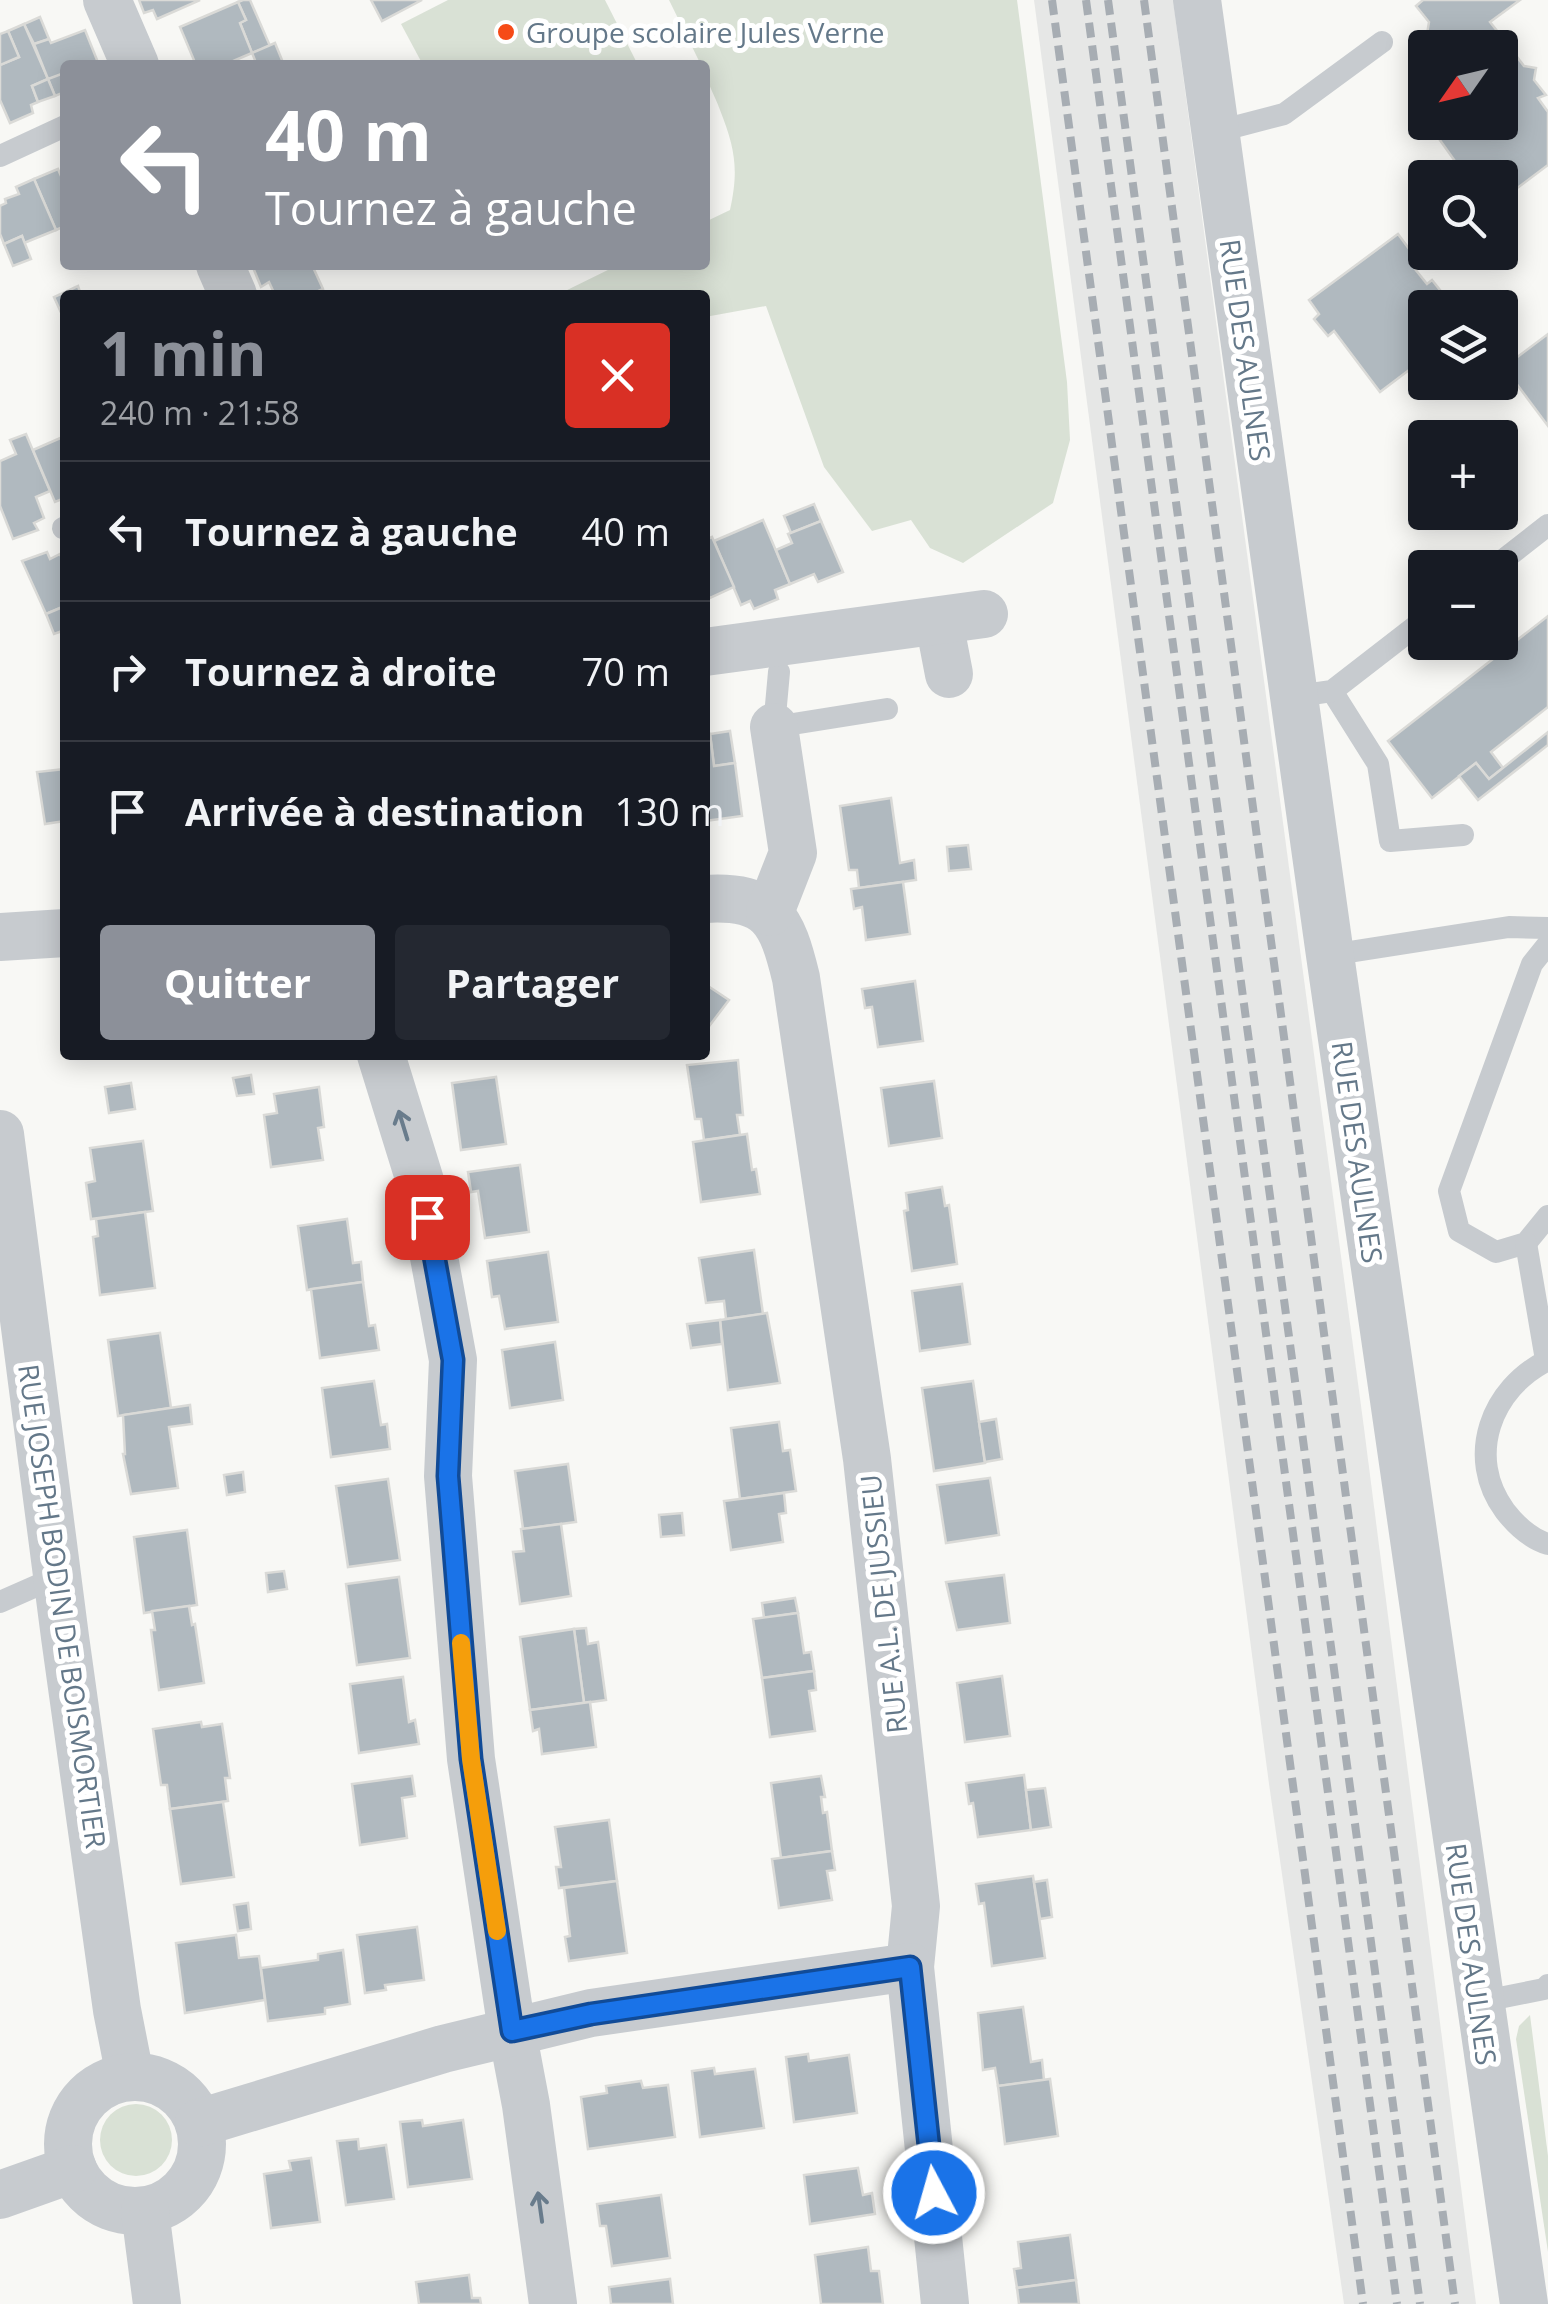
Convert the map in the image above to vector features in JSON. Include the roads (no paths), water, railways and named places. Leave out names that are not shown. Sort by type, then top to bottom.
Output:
[{"type":"street","points":[[107,0],[133,60]]},
{"type":"street","name":"RUE DES AULNES","points":[[1196,0],[1215,132],[1313,693],[1330,955],[1524,2304]]},
{"type":"street","points":[[710,651],[962,618],[948,674]]},
{"type":"street","points":[[710,899],[734,898],[770,912],[794,853],[774,728]]},
{"type":"street","name":"RUE A.L. DE JUSSIEU","points":[[770,912],[786,934],[796,978],[867,1459],[916,1906],[910,1967],[945,2304]]},
{"type":"street","points":[[0,938],[60,933]]},
{"type":"street","points":[[383,1060],[420,1181],[453,1360],[448,1476],[469,1740],[554,2304]]},
{"type":"street","name":"RUE JOSEPH BODIN DE BOISMORTIER","points":[[0,1134],[6,1226],[117,2010],[130,2076]]},
{"type":"street","points":[[199,2123],[512,2031],[591,2014],[910,1967]]},
{"type":"street","points":[[130,2076],[158,2080],[179,2093],[199,2123],[202,2155],[197,2171],[184,2190],[167,2203],[145,2210],[113,2208],[89,2193],[68,2152],[74,2114],[98,2088],[130,2076]]},
{"type":"street","points":[[0,2195],[73,2168]]},
{"type":"street","points":[[145,2210],[157,2304]]},
{"type":"lane","points":[[1215,132],[1284,114],[1382,42]]},
{"type":"lane","points":[[0,156],[60,128]]},
{"type":"lane","points":[[1516,550],[1548,525]]},
{"type":"lane","points":[[1408,631],[1313,693],[1378,764],[1390,841],[1463,835]]},
{"type":"lane","points":[[779,672],[774,728],[887,709]]},
{"type":"lane","points":[[1330,955],[1509,928],[1548,928]]},
{"type":"lane","points":[[1548,944],[1532,964],[1449,1191],[1459,1231],[1496,1252],[1526,1243],[1548,1216]]},
{"type":"lane","points":[[1526,1243],[1547,1360],[1518,1378],[1498,1403],[1486,1433],[1486,1466],[1495,1497],[1515,1524],[1548,1544]]},
{"type":"lane","points":[[0,1602],[58,1576]]},
{"type":"lane","points":[[1479,2002],[1548,1985]]},
{"type":"railway","points":[[1052,0],[1363,2304]]},
{"type":"railway","points":[[1086,0],[1397,2304]]},
{"type":"railway","points":[[1108,0],[1420,2304]]},
{"type":"railway","points":[[1144,0],[1455,2304]]},
{"type":"place","name":"Groupe scolaire Jules Verne","points":[[506,32]]}]
